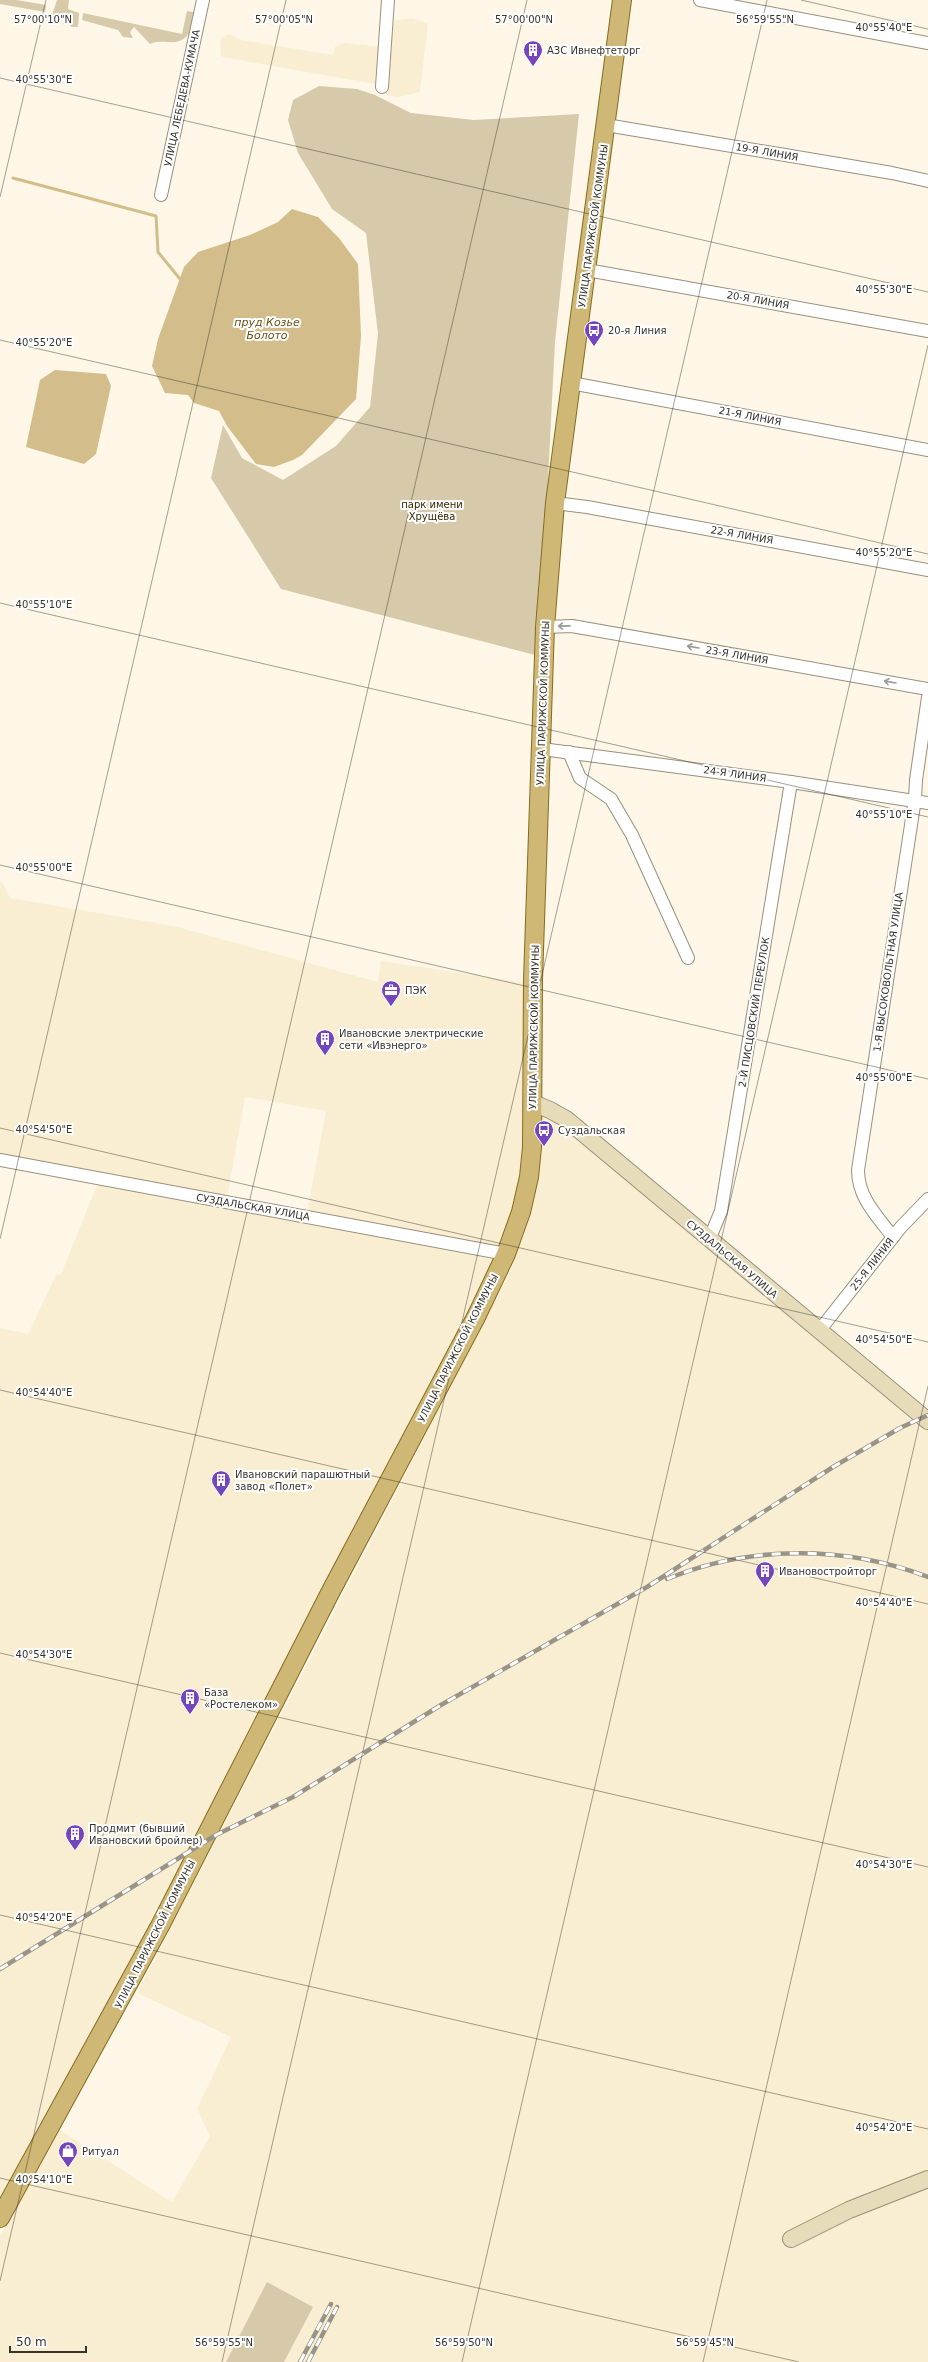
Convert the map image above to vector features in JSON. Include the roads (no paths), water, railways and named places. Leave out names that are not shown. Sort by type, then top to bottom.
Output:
[{"type":"main road","name":"УЛИЦА ПАРИЖСКОЙ КОММУНЫ","points":[[0,2218],[161,1924],[331,1591],[476,1317],[506,1254],[521,1212],[529,1178],[533,1103],[533,980],[545,627],[555,503],[622,0]]},
{"type":"main road","name":"СУЗДАЛЬСКАЯ УЛИЦА","points":[[533,1103],[566,1119],[709,1240],[928,1421]]},
{"type":"main road","points":[[791,2239],[849,2210],[928,2179]]},
{"type":"street","name":"УЛИЦА ЛЕБЕДЕВА-КУМАЧА","points":[[161,195],[204,0]]},
{"type":"street","points":[[382,87],[388,0]]},
{"type":"street","points":[[700,0],[928,43]]},
{"type":"street","name":"19-Я ЛИНИЯ","points":[[606,125],[892,173],[928,181]]},
{"type":"street","name":"20-Я ЛИНИЯ","points":[[587,270],[928,331]]},
{"type":"street","name":"21-Я ЛИНИЯ","points":[[571,383],[928,450]]},
{"type":"street","name":"22-Я ЛИНИЯ","points":[[555,503],[587,507],[928,570]]},
{"type":"street","name":"23-Я ЛИНИЯ","points":[[545,627],[572,626],[928,689]]},
{"type":"street","name":"1-Я ВЫСОКОВОЛЬТНАЯ УЛИЦА","points":[[893,1237],[865,1201],[858,1185],[858,1170],[915,799],[916,780],[928,697]]},
{"type":"street","name":"24-Я ЛИНИЯ","points":[[542,749],[915,799],[928,803]]},
{"type":"street","points":[[569,752],[580,778],[611,799],[632,835],[688,958]]},
{"type":"street","name":"2-Й ПИСЦОВСКИЙ ПЕРЕУЛОК","points":[[709,1240],[721,1211],[791,782]]},
{"type":"street","name":"СУЗДАЛЬСКАЯ УЛИЦА","points":[[0,1160],[506,1254]]},
{"type":"street","name":"25-Я ЛИНИЯ","points":[[819,1331],[893,1237],[928,1199]]},
{"type":"water","name":"пруд Козье Болото","points":[[292,209],[318,217],[339,238],[358,264],[361,336],[356,399],[302,455],[274,467],[256,464],[227,426],[219,411],[194,403],[188,395],[165,393],[152,366],[158,339],[184,267],[198,252],[250,235],[278,222]]},
{"type":"water","points":[[55,370],[106,374],[111,386],[96,454],[84,464],[26,447],[40,380]]},
{"type":"waterway","points":[[13,178],[156,216],[158,252],[180,279]]},
{"type":"railway","points":[[0,1969],[216,1835],[293,1797],[441,1705],[647,1587],[833,1467],[900,1428],[928,1415]]},
{"type":"railway","points":[[667,1579],[698,1568],[731,1560],[764,1555],[797,1553],[864,1559],[928,1577]]},
{"type":"railway","points":[[300,2362],[331,2304]]},
{"type":"railway","points":[[308,2362],[337,2307]]},
{"type":"place","name":"АЗС Ивнефтеторг","points":[[533,67]]},
{"type":"place","name":"20-я Линия","points":[[594,347]]},
{"type":"place","name":"ПЭК","points":[[391,1007]]},
{"type":"place","name":"Ивановские электрические сети «Ивэнерго»","points":[[325,1056]]},
{"type":"place","name":"Суздальская","points":[[544,1147]]},
{"type":"place","name":"Ивановский парашютный завод «Полет»","points":[[221,1497]]},
{"type":"place","name":"Ивановостройторг","points":[[765,1588]]},
{"type":"place","name":"База «Ростелеком»","points":[[190,1715]]},
{"type":"place","name":"Продмит (бывший Ивановский бройлер)","points":[[75,1851]]},
{"type":"place","name":"Ритуал","points":[[68,2168]]},
{"type":"park label","name":"парк имени Хрущёва","points":[[432,510]]}]
